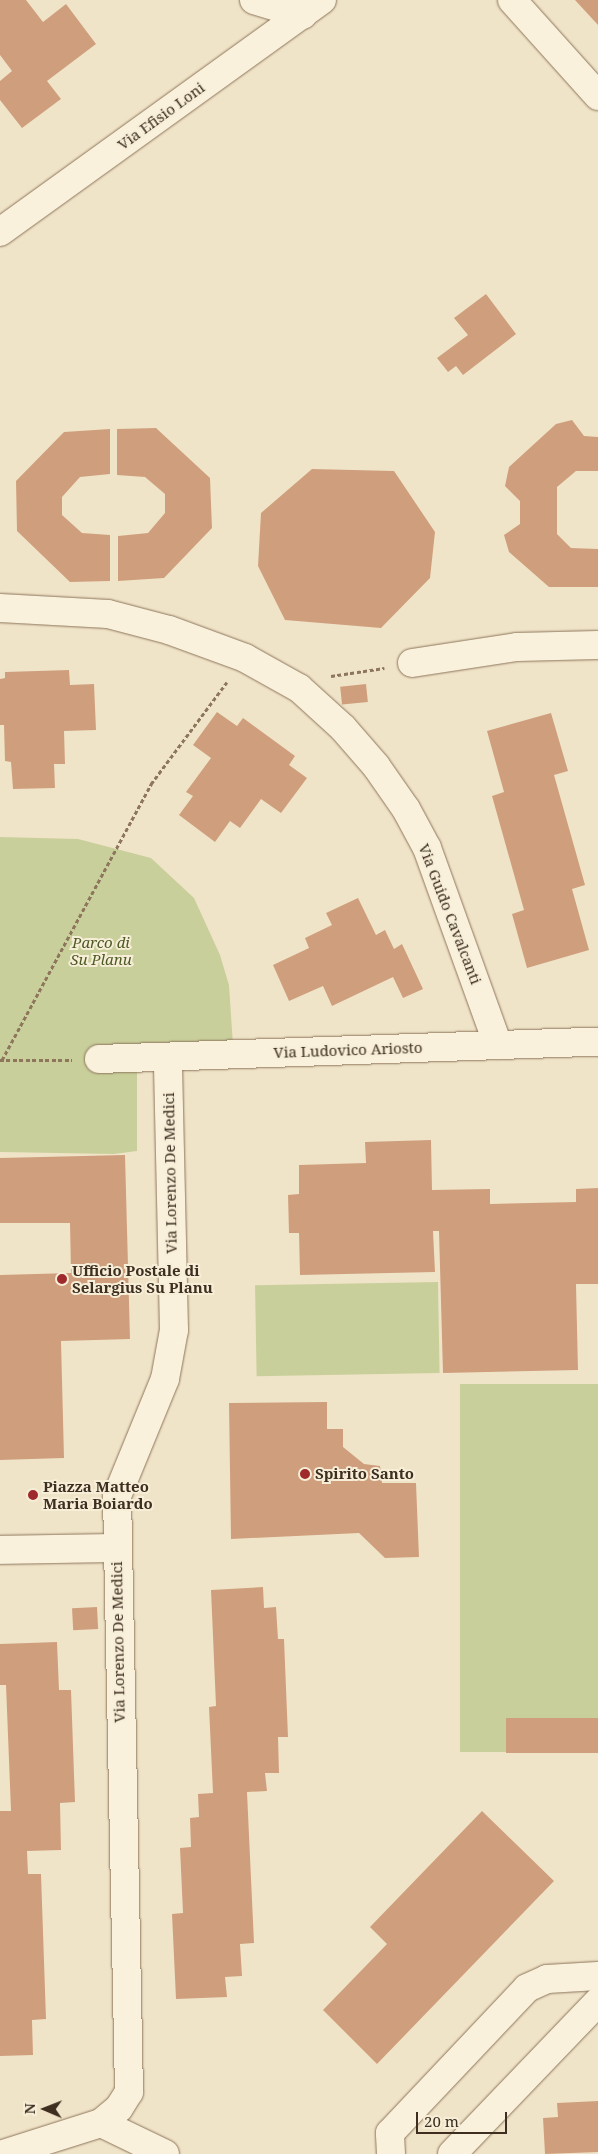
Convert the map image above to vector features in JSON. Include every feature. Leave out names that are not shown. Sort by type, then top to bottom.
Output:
[{"type":"street","points":[[254,0],[312,7]]},
{"type":"street","points":[[512,0],[598,96]]},
{"type":"street","name":"Via Efisio Loni","points":[[0,232],[312,7]]},
{"type":"street","name":"Via Guido Cavalcanti","points":[[0,608],[108,614],[169,630],[245,658],[300,688],[343,728],[376,766],[406,809],[427,848],[498,1045]]},
{"type":"street","points":[[412,663],[517,647],[598,645]]},
{"type":"street","name":"Via Ludovico Ariosto","points":[[99,1059],[598,1042]]},
{"type":"street","name":"Via Lorenzo De Medici","points":[[3,2154],[101,2123],[119,2108],[129,2092],[115,1548],[117,1496],[165,1380],[174,1330],[168,1058]]},
{"type":"street","points":[[0,1550],[115,1548]]},
{"type":"street","points":[[391,2154],[390,2133],[526,1988],[547,1979],[598,1976]]},
{"type":"street","points":[[452,2154],[598,2002]]},
{"type":"street","points":[[101,2123],[165,2154]]},
{"type":"path","points":[[99,1059],[1,1060],[151,784],[245,658]]},
{"type":"path","points":[[286,681],[412,663]]},
{"type":"green space","name":"Parco di Su Planu","points":[[0,837],[78,839],[151,858],[194,898],[220,955],[229,985],[233,1045],[137,1046],[137,1151],[114,1154],[0,1152]]},
{"type":"green space","points":[[438,1282],[440,1373],[257,1376],[255,1285]]},
{"type":"green space","points":[[460,1384],[598,1384],[598,1752],[460,1752]]},
{"type":"building","points":[[0,0],[26,0],[43,22],[66,4],[96,44],[47,81],[61,99],[22,128],[0,100],[0,81],[12,71],[0,55]]},
{"type":"building","points":[[575,0],[598,0],[598,25]]},
{"type":"building","points":[[486,294],[516,334],[463,375],[456,366],[448,372],[437,358],[468,335],[454,318]]},
{"type":"building","points":[[572,420],[584,436],[598,437],[598,471],[576,471],[557,487],[557,534],[571,548],[598,549],[598,587],[549,587],[509,552],[504,535],[520,524],[520,501],[505,486],[509,467],[556,424]]},
{"type":"building","points":[[156,428],[210,478],[212,528],[164,578],[118,581],[118,536],[148,533],[165,513],[165,494],[145,477],[117,475],[117,429]]},
{"type":"building","points":[[110,429],[110,474],[80,477],[62,497],[62,515],[82,533],[110,535],[110,581],[70,582],[17,531],[16,481],[64,432]]},
{"type":"building","points":[[312,469],[394,471],[435,532],[430,578],[381,628],[285,620],[258,566],[261,513]]},
{"type":"building","points":[[69,670],[70,685],[94,684],[96,730],[64,731],[65,764],[54,764],[55,788],[13,789],[11,762],[5,761],[4,725],[0,725],[0,679],[5,678],[5,672]]},
{"type":"building","points":[[366,684],[368,702],[342,705],[340,687]]},
{"type":"building","points":[[217,712],[237,726],[243,718],[295,756],[289,765],[307,778],[281,813],[261,799],[240,828],[230,821],[215,842],[179,815],[193,796],[186,792],[211,758],[193,745]]},
{"type":"building","points":[[551,713],[568,771],[554,775],[585,885],[572,889],[589,950],[527,968],[512,914],[524,910],[492,796],[504,792],[487,731]]},
{"type":"building","points":[[358,898],[376,935],[385,930],[394,949],[402,944],[423,989],[403,998],[393,977],[332,1006],[323,986],[289,1001],[273,965],[309,948],[305,938],[332,925],[326,913]]},
{"type":"building","points":[[431,1140],[432,1190],[490,1189],[490,1204],[576,1202],[576,1189],[598,1188],[598,1284],[576,1284],[578,1370],[443,1373],[439,1231],[433,1231],[435,1272],[300,1275],[299,1233],[289,1233],[288,1195],[299,1194],[299,1165],[366,1163],[365,1142]]},
{"type":"building","points":[[125,1155],[130,1339],[61,1341],[64,1458],[0,1460],[0,1275],[71,1273],[70,1223],[0,1223],[0,1158]]},
{"type":"building","name":"Spirito Santo","points":[[327,1402],[327,1429],[343,1429],[343,1447],[364,1464],[380,1466],[382,1483],[416,1483],[419,1557],[385,1558],[359,1533],[231,1539],[229,1403]]},
{"type":"building","points":[[263,1587],[264,1608],[276,1607],[278,1639],[284,1639],[288,1737],[278,1737],[279,1773],[265,1773],[267,1791],[247,1792],[254,1943],[240,1944],[242,1976],[225,1977],[227,1997],[176,1999],[172,1914],[183,1913],[180,1848],[191,1847],[190,1818],[199,1817],[198,1794],[213,1793],[209,1707],[216,1706],[211,1590]]},
{"type":"building","points":[[97,1607],[98,1629],[73,1630],[72,1608]]},
{"type":"building","points":[[57,1642],[59,1690],[71,1690],[75,1802],[60,1803],[61,1850],[27,1851],[28,1874],[41,1874],[46,2019],[32,2020],[33,2055],[0,2056],[0,1811],[11,1811],[6,1685],[0,1685],[0,1644]]},
{"type":"building","points":[[506,1718],[598,1718],[598,1753],[506,1753]]},
{"type":"building","points":[[482,1811],[554,1881],[377,2064],[323,2010],[387,1944],[370,1927]]},
{"type":"building","points":[[598,2101],[598,2152],[545,2154],[543,2118],[558,2117],[557,2103]]},
{"type":"place","name":"Ufficio Postale di Selargius Su Planu","points":[[62,1279]]},
{"type":"place","name":"Spirito Santo","points":[[305,1474]]},
{"type":"place","name":"Piazza Matteo Maria Boiardo","points":[[33,1495]]}]
